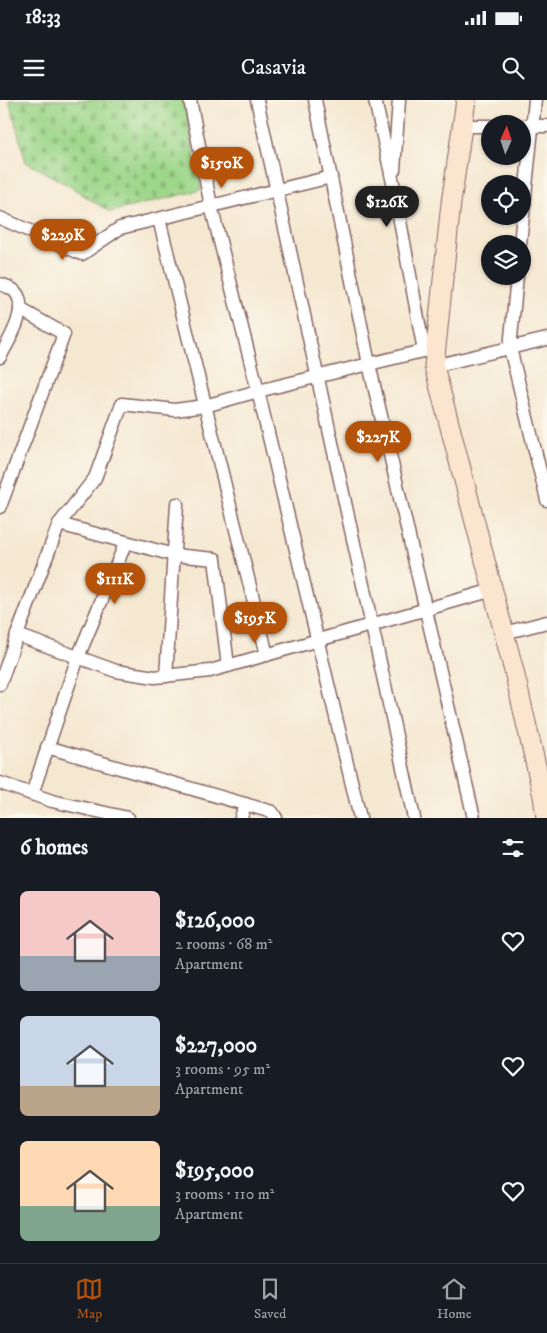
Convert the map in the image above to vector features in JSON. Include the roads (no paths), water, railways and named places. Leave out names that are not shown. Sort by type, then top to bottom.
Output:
[{"type":"street","points":[[190,100],[211,206],[258,391],[360,818]]},
{"type":"street","points":[[257,100],[414,818]]},
{"type":"street","points":[[315,100],[369,364],[474,818]]},
{"type":"street","points":[[375,100],[431,355],[514,671],[541,786],[546,818]]},
{"type":"street","points":[[393,183],[399,100]]},
{"type":"street","points":[[431,355],[466,100]]},
{"type":"street","points":[[530,115],[535,100]]},
{"type":"street","points":[[462,126],[481,126]]},
{"type":"street","points":[[531,126],[547,126]]},
{"type":"street","points":[[521,235],[525,165]]},
{"type":"street","points":[[0,218],[82,254],[120,228],[331,177]]},
{"type":"street","points":[[159,218],[267,655]]},
{"type":"street","points":[[0,284],[11,288],[17,294],[20,303],[15,328],[0,357]]},
{"type":"street","points":[[516,285],[510,348],[547,500]]},
{"type":"street","points":[[0,508],[64,334],[20,310]]},
{"type":"street","points":[[0,684],[59,524],[94,478],[122,404],[174,410],[205,406],[369,364],[431,355],[510,348],[547,339]]},
{"type":"street","points":[[166,676],[177,504]]},
{"type":"street","points":[[59,524],[174,554],[215,559],[228,666]]},
{"type":"street","points":[[32,794],[78,657],[126,542]]},
{"type":"street","points":[[17,635],[116,670],[155,677],[166,676],[210,671],[492,590]]},
{"type":"street","points":[[504,633],[547,622]]},
{"type":"street","points":[[48,747],[272,812],[276,818]]},
{"type":"street","points":[[0,783],[52,801],[128,818]]},
{"type":"street","points":[[241,818],[245,804]]}]
